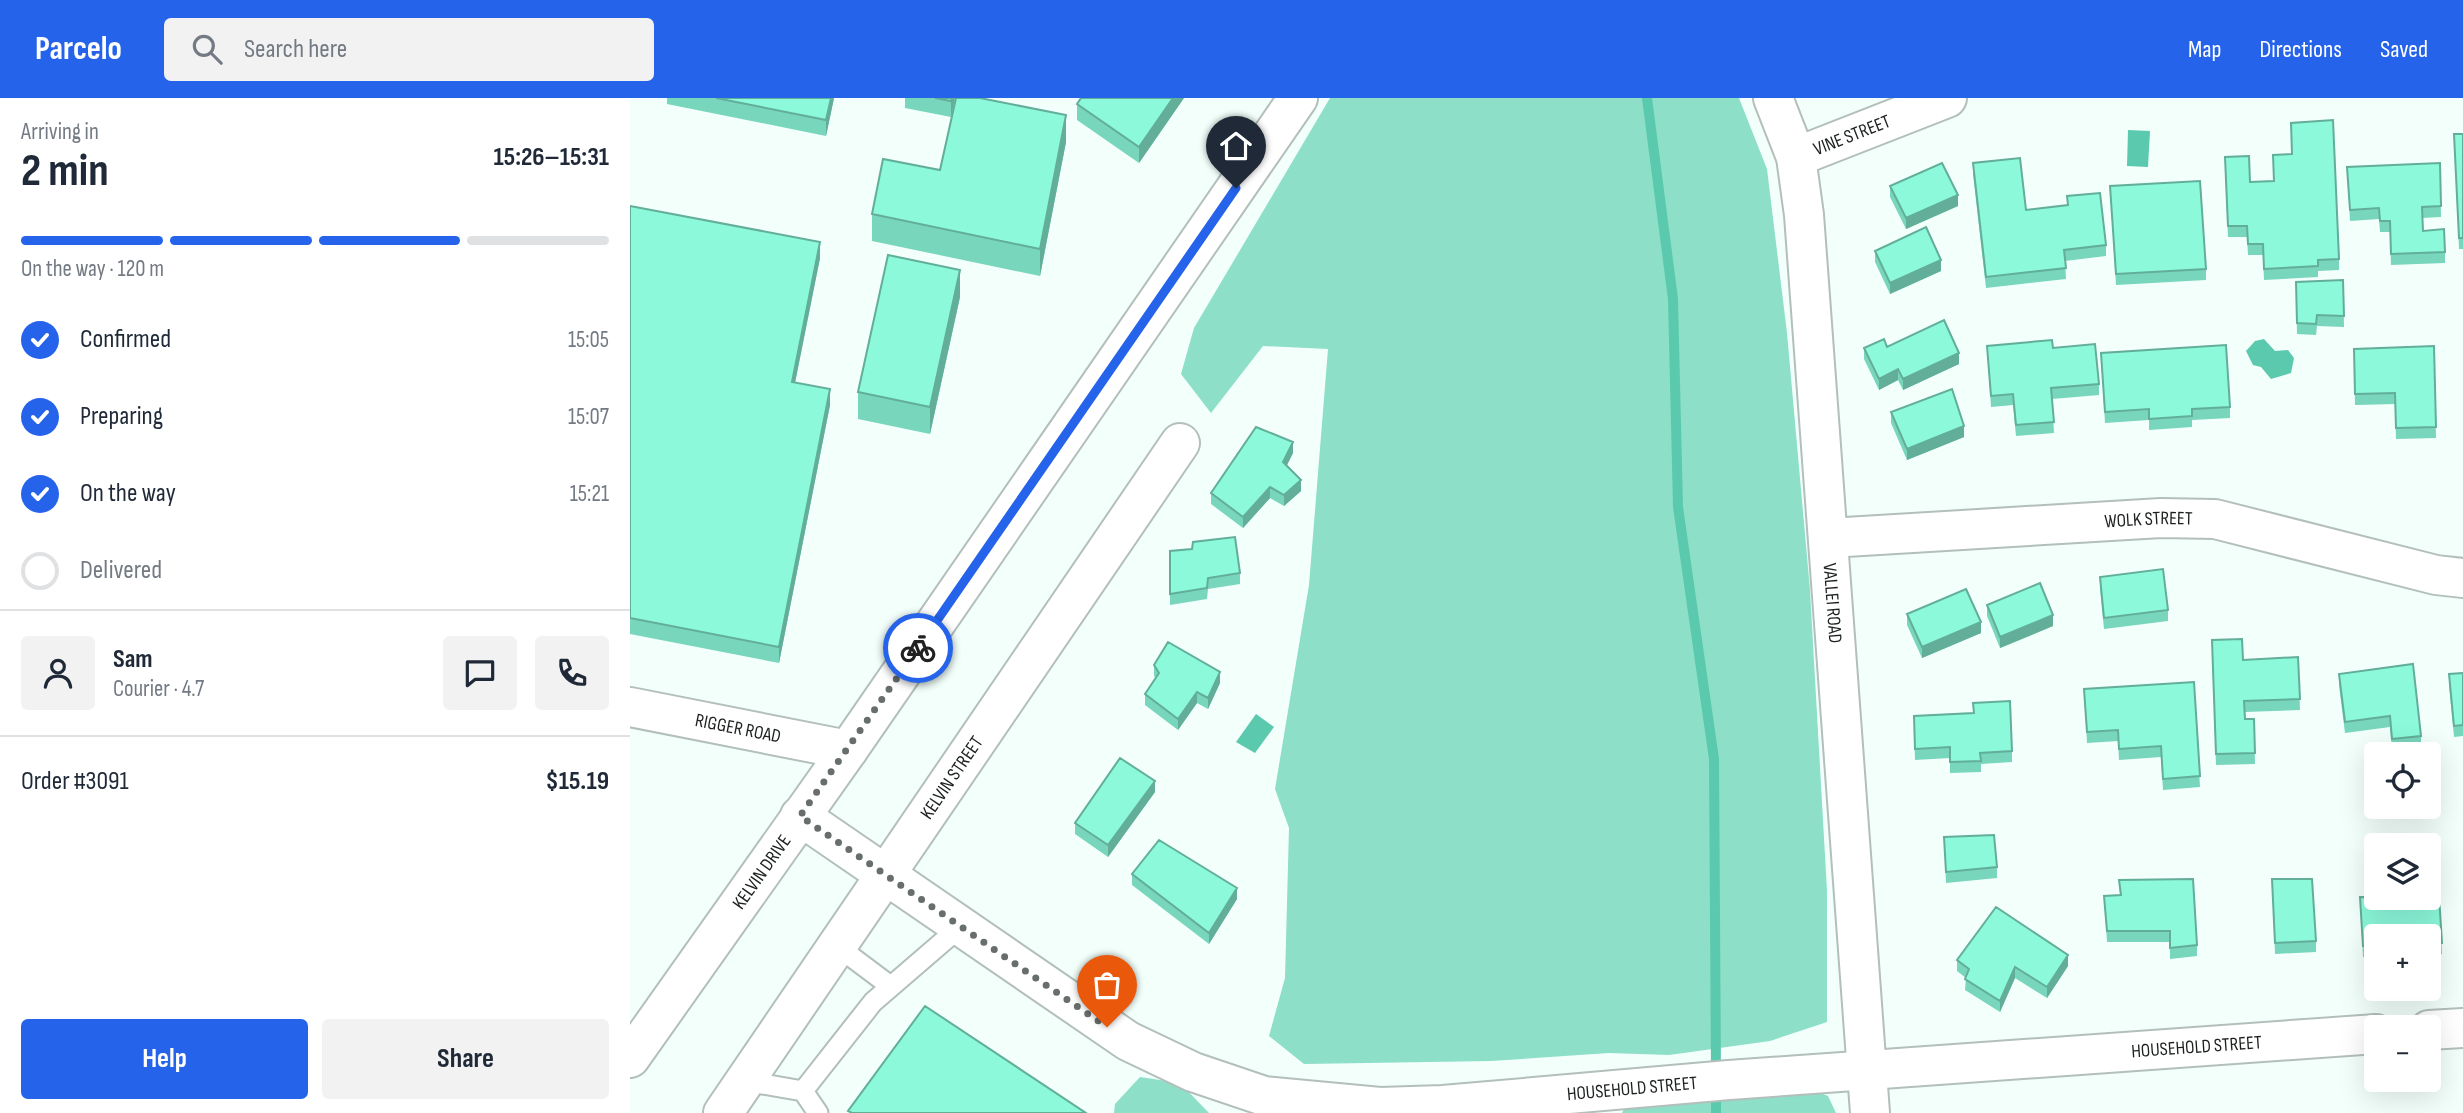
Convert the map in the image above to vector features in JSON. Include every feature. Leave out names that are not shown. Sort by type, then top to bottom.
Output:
[{"type":"street","name":"KELVIN DRIVE","points":[[630,1058],[848,750],[1298,98]]},
{"type":"street","name":"VALLEI ROAD","points":[[1773,98],[1796,157],[1804,215],[1870,1113]]},
{"type":"street","name":"VINE STREET","points":[[1796,157],[1947,98]]},
{"type":"street","name":"KELVIN STREET","points":[[723,1113],[1180,443]]},
{"type":"street","name":"WOLK STREET","points":[[1829,538],[2161,518],[2215,519],[2436,575],[2463,578]]},
{"type":"street","name":"RIGGER ROAD","points":[[630,707],[848,750]]},
{"type":"street","name":"HOUSEHOLD STREET","points":[[800,816],[1128,1041],[1263,1105],[1443,1105],[1730,1080],[2364,1035]]},
{"type":"street","points":[[2441,1029],[2463,1028]]},
{"type":"lane","points":[[803,1091],[889,985],[960,926]]},
{"type":"lane","points":[[838,946],[889,985]]},
{"type":"lane","points":[[745,1081],[803,1091],[818,1113]]},
{"type":"shaded area","points":[[1330,98],[1739,98],[1767,169],[1787,333],[1810,590],[1827,891],[1827,1022],[1770,1041],[1669,1055],[1609,1053],[1491,1061],[1304,1064],[1269,1036],[1285,978],[1289,828],[1275,789],[1309,585],[1328,349],[1263,346],[1211,413],[1181,374],[1194,328]]},
{"type":"shaded area","points":[[2128,130],[2150,131],[2148,167],[2127,166]]},
{"type":"shaded area","points":[[2264,339],[2275,351],[2288,350],[2294,358],[2291,373],[2271,379],[2261,367],[2253,365],[2246,351],[2255,341]]},
{"type":"shaded area","points":[[1256,714],[1274,727],[1255,753],[1236,742]]},
{"type":"shaded area","points":[[1140,1077],[1180,1083],[1209,1113],[1114,1113],[1115,1104]]},
{"type":"shaded area","points":[[1796,1083],[1828,1096],[1836,1113],[1622,1113],[1632,1093]]},
{"type":"building","points":[[716,98],[831,98],[826,120]]},
{"type":"building","points":[[956,98],[980,98],[1066,115],[1040,249],[872,214],[883,159],[940,170]]},
{"type":"building","points":[[1081,98],[1173,98],[1139,147],[1077,104]]},
{"type":"building","points":[[2333,120],[2339,259],[2318,260],[2318,266],[2264,269],[2263,244],[2248,244],[2247,226],[2228,226],[2225,157],[2249,156],[2250,182],[2274,181],[2273,155],[2292,154],[2291,123]]},
{"type":"building","points":[[2454,134],[2463,134],[2463,238],[2459,238]]},
{"type":"building","points":[[2020,158],[2026,210],[2068,205],[2067,196],[2100,193],[2106,245],[2064,250],[2066,268],[1986,277],[1973,163]]},
{"type":"building","points":[[1942,163],[1958,195],[1906,218],[1890,186]]},
{"type":"building","points":[[2440,163],[2441,206],[2422,207],[2423,231],[2444,229],[2445,252],[2391,254],[2390,221],[2380,221],[2379,208],[2350,210],[2347,167]]},
{"type":"building","points":[[2200,181],[2206,269],[2116,274],[2110,186]]},
{"type":"building","points":[[630,206],[820,242],[792,382],[830,389],[779,647],[630,618]]},
{"type":"building","points":[[1926,227],[1941,260],[1890,283],[1875,251]]},
{"type":"building","points":[[888,255],[960,270],[930,407],[858,392]]},
{"type":"building","points":[[2343,280],[2344,316],[2317,315],[2316,324],[2297,323],[2296,282]]},
{"type":"building","points":[[1944,320],[1959,353],[1903,379],[1898,369],[1879,379],[1864,348],[1884,339],[1887,347]]},
{"type":"building","points":[[2052,340],[2053,348],[2095,344],[2099,384],[2051,388],[2054,422],[2016,425],[2013,394],[1991,396],[1987,346]]},
{"type":"building","points":[[2226,345],[2230,407],[2192,409],[2192,416],[2149,419],[2149,409],[2105,412],[2101,353]]},
{"type":"building","points":[[2434,346],[2436,427],[2396,428],[2395,393],[2355,394],[2354,349]]},
{"type":"building","points":[[1952,389],[1964,426],[1907,449],[1891,412]]},
{"type":"building","points":[[1256,427],[1293,442],[1283,462],[1301,480],[1284,495],[1270,487],[1243,517],[1211,493]]},
{"type":"building","points":[[1235,537],[1240,573],[1208,578],[1207,588],[1170,594],[1170,551],[1192,549],[1193,542]]},
{"type":"building","points":[[2163,569],[2168,610],[2104,618],[2100,577]]},
{"type":"building","points":[[2040,583],[2053,615],[2000,637],[1987,605]]},
{"type":"building","points":[[1966,589],[1981,622],[1922,647],[1907,614]]},
{"type":"building","points":[[2242,639],[2243,660],[2298,657],[2300,699],[2244,701],[2245,719],[2254,719],[2255,753],[2216,754],[2212,640]]},
{"type":"building","points":[[1168,642],[1220,672],[1208,698],[1197,692],[1178,719],[1145,694],[1159,673],[1154,665]]},
{"type":"building","points":[[2413,664],[2421,736],[2392,739],[2390,716],[2345,722],[2339,674]]},
{"type":"building","points":[[2463,673],[2463,725],[2454,726],[2449,674]]},
{"type":"building","points":[[2194,682],[2200,776],[2163,779],[2161,746],[2119,749],[2118,730],[2087,732],[2084,689]]},
{"type":"building","points":[[2010,701],[2012,751],[1980,753],[1981,761],[1950,762],[1950,747],[1915,749],[1914,716],[1974,713],[1973,703]]},
{"type":"building","points":[[1120,758],[1155,781],[1108,845],[1075,823]]},
{"type":"building","points":[[1994,835],[1997,867],[1946,872],[1944,837]]},
{"type":"building","points":[[1159,840],[1237,888],[1209,933],[1132,874]]},
{"type":"building","points":[[2193,879],[2197,945],[2170,948],[2170,931],[2107,931],[2104,896],[2121,895],[2119,880]]},
{"type":"building","points":[[2272,879],[2312,879],[2316,941],[2275,943]]},
{"type":"building","points":[[2360,897],[2364,897],[2364,910],[2440,910],[2441,924],[2364,924],[2363,946]]},
{"type":"building","points":[[1996,907],[2068,955],[2047,987],[2015,967],[2000,1001],[1965,979],[1969,969],[1957,960]]},
{"type":"building","points":[[925,1006],[1086,1113],[848,1111]]},
{"type":"waterway","points":[[1647,98],[1673,299],[1678,507],[1714,759],[1716,1074]]},
{"type":"waterway","points":[[1716,1089],[1716,1113]]},
{"type":"way so far","points":[[918,648],[800,816],[1107,1027]]},
{"type":"route","points":[[918,648],[1236,188]]}]
